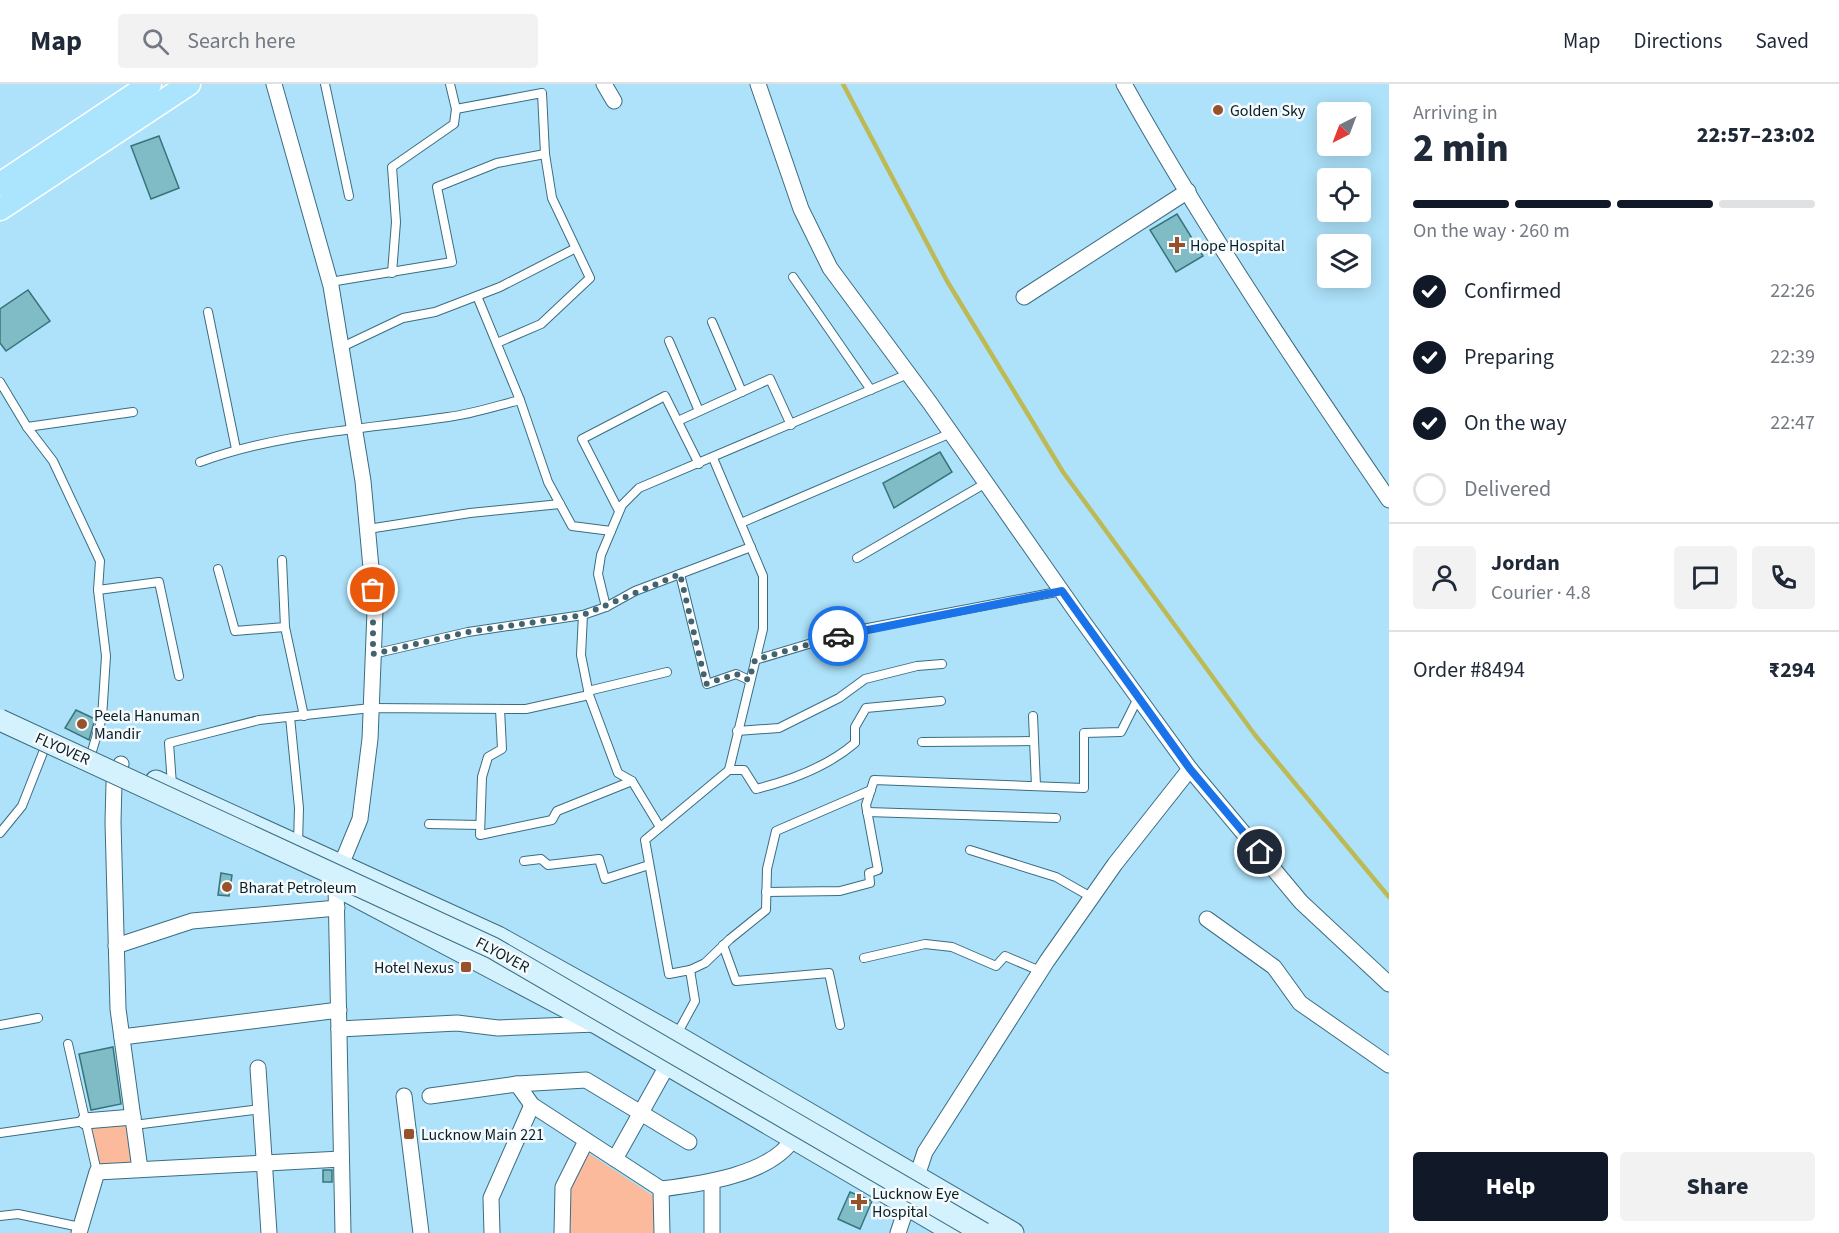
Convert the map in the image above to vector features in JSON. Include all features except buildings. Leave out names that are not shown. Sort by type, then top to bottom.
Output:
[{"type":"main road","points":[[0,209],[150,84]]},
{"type":"main road","points":[[0,184],[189,84]]},
{"type":"main road","points":[[0,710],[92,752],[118,774],[598,1024],[955,1233]]},
{"type":"main road","name":"FLYOVER","points":[[0,720],[494,948],[983,1233]]},
{"type":"main road","points":[[0,730],[44,750],[118,774],[172,788],[498,937],[676,1036],[1013,1233]]},
{"type":"street","points":[[273,84],[330,282],[355,429],[368,529],[375,611],[371,708],[360,819],[341,865],[336,886],[343,1233]]},
{"type":"street","points":[[604,84],[614,101]]},
{"type":"street","points":[[758,84],[801,209],[831,268],[1190,769],[1301,902],[1389,984]]},
{"type":"street","points":[[1124,84],[1188,191],[1319,398],[1389,500]]},
{"type":"street","points":[[1024,297],[1188,191]]},
{"type":"street","points":[[898,1233],[925,1152],[1040,971],[1091,897],[1190,769]]},
{"type":"street","points":[[118,774],[116,946],[118,1009],[140,1169]]},
{"type":"street","points":[[116,946],[192,921],[260,913],[337,908]]},
{"type":"street","points":[[1207,919],[1274,967],[1300,1003],[1389,1065]]},
{"type":"street","points":[[122,1037],[339,1011]]},
{"type":"street","points":[[339,1029],[457,1023],[498,1028],[598,1024]]},
{"type":"street","points":[[615,1160],[669,1065],[676,1046],[676,1036]]},
{"type":"street","points":[[258,1068],[269,1233]]},
{"type":"street","points":[[430,1096],[517,1084],[586,1080],[690,1142]]},
{"type":"street","points":[[517,1084],[532,1105],[661,1189],[712,1183],[744,1172],[786,1149],[793,1138]]},
{"type":"street","points":[[404,1096],[421,1233]]},
{"type":"street","points":[[492,1233],[491,1198],[532,1105]]},
{"type":"street","points":[[85,1121],[134,1121]]},
{"type":"street","points":[[562,1233],[563,1187],[586,1141]]},
{"type":"street","points":[[80,1230],[97,1172],[341,1159]]},
{"type":"street","points":[[712,1183],[712,1233]]},
{"type":"street","points":[[661,1189],[662,1233]]},
{"type":"lane","points":[[325,84],[349,196]]},
{"type":"lane","points":[[392,273],[396,222],[392,167],[454,124],[456,109],[450,84]]},
{"type":"lane","points":[[456,109],[542,93],[544,154],[552,198],[574,249],[590,278],[541,324],[497,344]]},
{"type":"lane","points":[[330,282],[452,262],[437,187],[497,163],[544,154]]},
{"type":"lane","points":[[342,347],[403,318],[435,312],[477,296],[574,249]]},
{"type":"lane","points":[[794,277],[871,390]]},
{"type":"lane","points":[[477,296],[520,400],[548,482],[572,526],[610,531]]},
{"type":"lane","points":[[208,312],[236,449]]},
{"type":"lane","points":[[712,322],[742,392]]},
{"type":"lane","points":[[669,341],[699,411]]},
{"type":"lane","points":[[606,607],[598,574],[610,531],[619,512],[639,488],[908,374]]},
{"type":"lane","points":[[678,421],[770,379],[791,425]]},
{"type":"lane","points":[[0,382],[27,427],[53,461],[100,561],[98,590],[106,656],[102,718],[92,752]]},
{"type":"lane","points":[[619,512],[582,439],[665,396],[699,464]]},
{"type":"lane","points":[[200,462],[236,449],[355,429],[451,417],[520,400]]},
{"type":"lane","points":[[27,427],[133,412]]},
{"type":"lane","points":[[741,523],[951,433]]},
{"type":"lane","points":[[713,458],[763,576],[763,628],[729,770],[645,840],[669,974],[690,970],[705,963],[766,910],[767,869],[776,831],[870,790]]},
{"type":"lane","points":[[857,558],[986,483]]},
{"type":"lane","points":[[368,529],[470,513],[560,504]]},
{"type":"lane","points":[[373,654],[468,632],[583,615],[606,607],[635,591],[751,547]]},
{"type":"lane","points":[[282,560],[285,627],[304,716]]},
{"type":"lane","points":[[218,569],[235,631],[285,627]]},
{"type":"lane","points":[[680,574],[706,684],[736,674],[749,680]]},
{"type":"lane","points":[[98,590],[159,582],[179,676]]},
{"type":"lane","points":[[755,660],[852,632],[1062,591]]},
{"type":"lane","points":[[583,615],[581,655],[588,693],[618,774],[632,782],[660,827]]},
{"type":"lane","points":[[737,731],[779,728],[839,698],[865,679],[917,666],[942,664]]},
{"type":"lane","points":[[172,788],[169,743],[259,720],[371,708],[526,709],[667,672]]},
{"type":"lane","points":[[766,891],[840,891],[870,883],[869,873],[878,870],[866,805],[873,780],[1084,788],[1084,733],[1121,732],[1138,697]]},
{"type":"lane","points":[[729,770],[744,770],[756,789],[782,782],[836,759],[855,743],[855,727],[866,708],[941,702]]},
{"type":"lane","points":[[500,709],[502,749],[488,757],[482,777],[480,835],[552,820],[557,811],[632,782]]},
{"type":"lane","points":[[1033,716],[1036,786]]},
{"type":"lane","points":[[290,717],[299,808],[298,845]]},
{"type":"lane","points":[[922,742],[1034,741]]},
{"type":"lane","points":[[0,832],[22,806],[44,750]]},
{"type":"lane","points":[[867,812],[1056,818]]},
{"type":"lane","points":[[429,824],[480,825]]},
{"type":"lane","points":[[970,850],[1056,877],[1091,897]]},
{"type":"lane","points":[[524,861],[541,859],[548,865],[599,859],[605,879],[649,865]]},
{"type":"lane","points":[[864,958],[925,944],[951,946],[996,966],[1005,956],[1040,971]]},
{"type":"lane","points":[[723,945],[736,981],[829,973],[840,1025]]},
{"type":"lane","points":[[676,1036],[695,1000],[690,970]]},
{"type":"lane","points":[[0,1025],[38,1017]]},
{"type":"lane","points":[[68,1044],[97,1172]]},
{"type":"lane","points":[[134,1121],[261,1109]]},
{"type":"lane","points":[[0,1133],[85,1121]]},
{"type":"lane","points":[[0,1216],[18,1214],[80,1230]]},
{"type":"shaded area","points":[[127,1122],[133,1165],[98,1170],[92,1126]]},
{"type":"shaded area","points":[[585,1151],[655,1197],[656,1233],[567,1233],[568,1187]]},
{"type":"waterway","points":[[843,84],[947,281],[1063,472],[1255,735],[1389,897]]},
{"type":"way so far","points":[[373,590],[375,611],[373,654],[468,632],[583,615],[606,607],[635,591],[680,574],[706,684],[736,674],[749,680],[755,660],[838,636]]},
{"type":"place","name":"Golden Sky","points":[[1218,110]]},
{"type":"place","name":"Hope Hospital","points":[[1177,245]]},
{"type":"place","name":"Peela Hanuman Mandir","points":[[82,724]]},
{"type":"place","name":"Bharat Petroleum","points":[[227,887]]},
{"type":"place","name":"Hotel Nexus","points":[[466,967]]},
{"type":"place","name":"Lucknow Main 221","points":[[409,1134]]},
{"type":"place","name":"Lucknow Eye Hospital","points":[[859,1202]]},
{"type":"route","points":[[838,636],[1062,591],[1190,769],[1260,852]]}]
